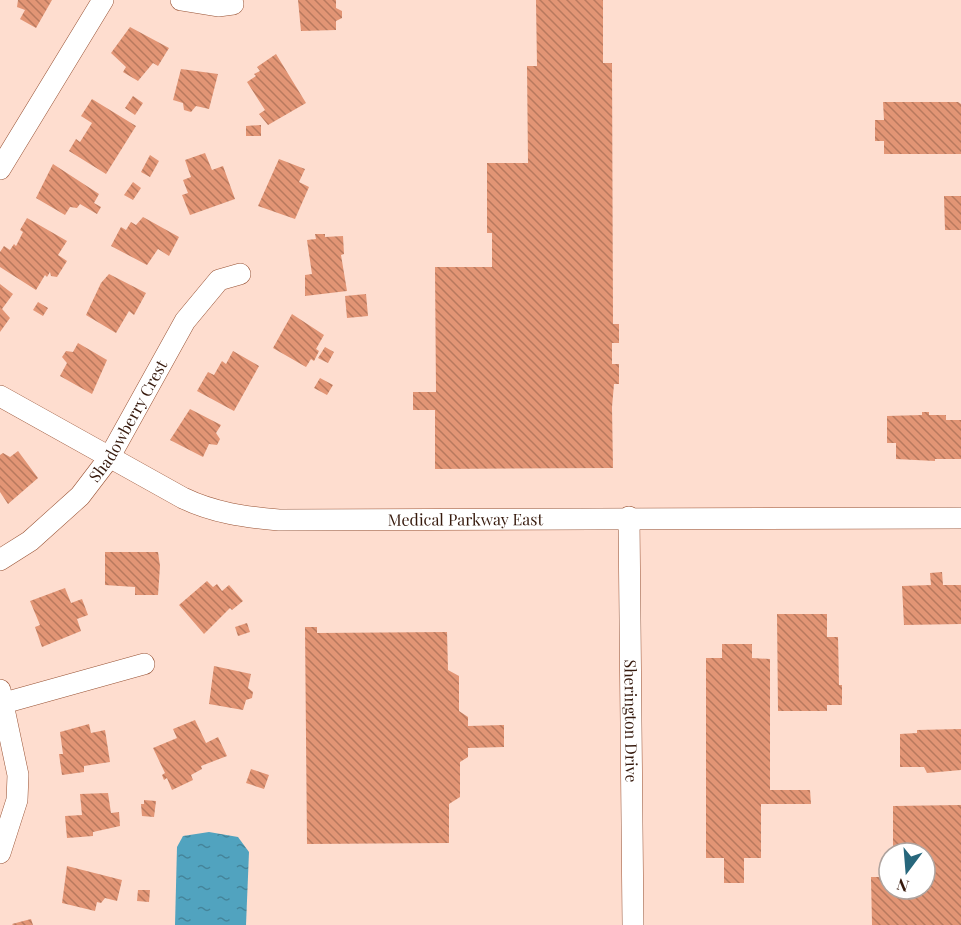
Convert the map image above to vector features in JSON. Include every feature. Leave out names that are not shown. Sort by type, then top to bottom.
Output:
[{"type":"street","points":[[0,169],[103,0]]},
{"type":"street","points":[[181,0],[218,6],[233,4]]},
{"type":"street","name":"Shadowberry Crest","points":[[0,560],[30,541],[59,518],[80,496],[109,458],[185,321],[219,280],[240,274]]},
{"type":"street","name":"Medical Parkway East","points":[[0,396],[109,458],[204,508],[236,516],[279,520],[629,517],[961,518]]},
{"type":"street","name":"Sherington Drive","points":[[629,517],[633,925]]},
{"type":"street","points":[[0,853],[17,800],[18,775],[2,697],[144,664]]},
{"type":"water","points":[[209,832],[238,837],[249,852],[246,925],[175,925],[177,847],[183,836]]},
{"type":"building","points":[[18,0],[52,0],[36,28],[20,19],[25,10],[17,7]]},
{"type":"building","points":[[298,0],[336,0],[336,8],[342,11],[342,18],[336,21],[336,30],[301,31]]},
{"type":"building","points":[[536,0],[603,0],[603,63],[612,63],[613,324],[619,324],[619,343],[612,343],[612,364],[619,364],[619,384],[614,384],[612,407],[613,468],[435,469],[435,410],[413,410],[413,392],[436,392],[435,267],[492,267],[492,233],[487,233],[487,163],[528,163],[527,66],[537,66]]},
{"type":"building","points":[[130,27],[169,48],[158,66],[153,63],[138,81],[123,72],[126,67],[111,53]]},
{"type":"building","points":[[276,54],[306,103],[268,125],[259,114],[265,110],[247,82],[260,71],[257,67]]},
{"type":"building","points":[[181,69],[218,74],[209,109],[196,106],[191,112],[184,110],[183,103],[173,100]]},
{"type":"building","points":[[133,96],[143,103],[135,115],[125,108]]},
{"type":"building","points":[[92,99],[136,126],[106,174],[69,151],[76,139],[80,142],[92,123],[81,116]]},
{"type":"building","points":[[883,102],[958,102],[961,104],[961,154],[884,154],[884,141],[875,141],[875,120],[884,120]]},
{"type":"building","points":[[261,125],[261,136],[246,136],[246,126]]},
{"type":"building","points":[[205,153],[212,170],[223,166],[235,199],[190,215],[182,195],[188,193],[183,180],[191,177],[185,160]]},
{"type":"building","points":[[150,155],[159,161],[150,177],[141,172]]},
{"type":"building","points":[[279,159],[305,169],[299,182],[309,187],[295,219],[258,206]]},
{"type":"building","points":[[53,164],[99,194],[94,203],[101,207],[97,214],[80,204],[77,208],[70,207],[65,215],[36,198]]},
{"type":"building","points":[[133,182],[141,188],[133,200],[124,195]]},
{"type":"building","points":[[944,196],[961,196],[961,230],[945,230]]},
{"type":"building","points":[[143,217],[179,237],[169,256],[158,249],[147,265],[111,246],[121,227],[126,230],[131,222],[136,225]]},
{"type":"building","points":[[27,218],[67,241],[58,255],[67,261],[57,277],[51,276],[50,272],[47,277],[45,275],[36,290],[0,267],[0,252],[4,246],[10,250],[14,244],[16,246],[23,232],[20,230]]},
{"type":"building","points":[[315,234],[325,234],[325,237],[343,236],[344,254],[341,255],[347,291],[305,296],[305,275],[312,274],[307,240],[316,239]]},
{"type":"building","points":[[109,274],[146,293],[134,315],[129,311],[116,333],[86,315],[101,283]]},
{"type":"building","points":[[0,284],[13,294],[2,309],[10,318],[0,332]]},
{"type":"building","points":[[366,294],[368,316],[347,318],[345,296]]},
{"type":"building","points":[[38,302],[48,308],[43,316],[33,310]]},
{"type":"building","points":[[292,314],[324,335],[316,349],[319,351],[314,361],[311,359],[306,367],[273,348]]},
{"type":"building","points":[[78,343],[107,360],[92,394],[60,376],[67,363],[62,357],[66,351],[73,352]]},
{"type":"building","points":[[325,347],[334,352],[328,363],[318,358]]},
{"type":"building","points":[[233,351],[259,366],[234,411],[197,391],[208,372],[214,375],[222,361],[226,364]]},
{"type":"building","points":[[320,378],[333,385],[327,395],[314,388]]},
{"type":"building","points":[[190,409],[221,425],[216,433],[220,439],[217,445],[209,444],[203,457],[170,440]]},
{"type":"building","points":[[922,412],[929,412],[929,415],[946,415],[946,420],[961,420],[961,459],[935,459],[935,461],[896,459],[896,443],[887,443],[887,416],[922,415]]},
{"type":"building","points":[[18,451],[38,478],[8,504],[0,492],[0,455],[3,453],[10,457]]},
{"type":"building","points":[[105,552],[158,552],[160,566],[158,595],[135,595],[135,587],[105,585]]},
{"type":"building","points":[[942,572],[943,585],[961,585],[961,624],[904,625],[902,586],[931,585],[930,573]]},
{"type":"building","points":[[207,581],[213,587],[217,584],[222,591],[229,585],[243,601],[232,610],[230,608],[204,634],[179,605]]},
{"type":"building","points":[[65,588],[71,603],[82,599],[88,615],[77,619],[81,631],[42,647],[35,627],[40,625],[30,601]]},
{"type":"building","points":[[777,614],[827,614],[827,637],[838,637],[839,685],[842,685],[842,705],[827,705],[827,711],[778,711]]},
{"type":"building","points":[[247,623],[250,632],[238,636],[235,627]]},
{"type":"building","points":[[305,627],[317,627],[317,633],[447,632],[448,670],[459,676],[459,711],[468,717],[468,726],[504,725],[504,747],[468,748],[468,757],[460,762],[460,797],[449,804],[449,843],[307,844]]},
{"type":"building","points":[[722,644],[752,644],[752,658],[770,659],[770,790],[810,790],[811,804],[761,804],[761,858],[744,858],[744,883],[724,883],[724,858],[706,858],[706,658],[722,658]]},
{"type":"building","points":[[214,666],[251,674],[248,688],[253,692],[252,698],[246,700],[243,710],[209,704]]},
{"type":"building","points":[[195,720],[206,743],[218,737],[227,756],[201,766],[202,769],[191,775],[193,780],[172,790],[167,778],[164,780],[162,775],[165,773],[153,748],[177,738],[173,729]]},
{"type":"building","points":[[89,724],[91,733],[105,730],[110,762],[84,766],[84,772],[62,775],[59,754],[63,754],[60,732]]},
{"type":"building","points":[[961,729],[961,770],[927,773],[924,767],[900,767],[900,734],[917,733],[917,730]]},
{"type":"building","points":[[251,769],[269,775],[264,789],[246,783]]},
{"type":"building","points":[[108,793],[111,813],[119,812],[120,826],[93,832],[93,836],[67,838],[65,816],[82,815],[80,794]]},
{"type":"building","points":[[144,800],[156,801],[154,817],[142,816],[141,804],[144,804]]},
{"type":"building","points":[[961,805],[961,925],[872,925],[871,877],[877,877],[877,901],[937,901],[937,841],[893,841],[893,806]]},
{"type":"building","points":[[67,866],[122,880],[117,901],[105,898],[101,903],[97,902],[95,911],[62,903]]},
{"type":"building","points":[[138,890],[150,890],[149,902],[137,901]]},
{"type":"building","points":[[31,919],[33,925],[12,924]]}]
